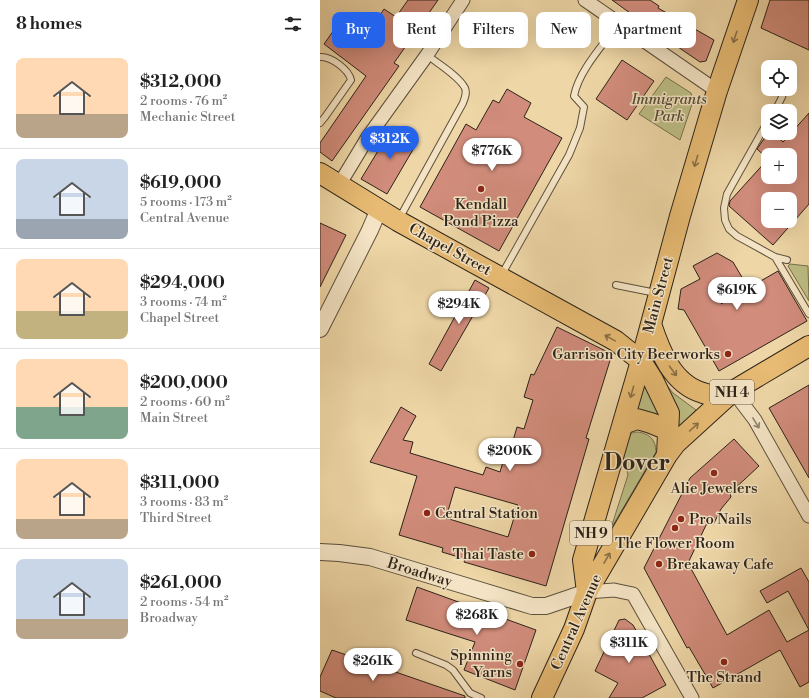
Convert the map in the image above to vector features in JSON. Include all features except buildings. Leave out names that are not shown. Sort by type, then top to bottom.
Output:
[{"type":"main road","name":"Main Street","points":[[587,592],[583,560],[641,361],[680,216],[717,91],[748,0]]},
{"type":"main road","name":"Chapel Street","points":[[320,173],[398,220],[616,341],[641,361],[653,380],[669,413],[667,455]]},
{"type":"main road","points":[[651,324],[664,358],[681,381],[696,391],[713,396],[733,391]]},
{"type":"main road","name":"Central Avenue","points":[[542,698],[574,629],[587,592],[667,455],[676,443],[733,391],[809,346]]},
{"type":"main road","points":[[623,424],[637,420],[651,423],[668,430]]},
{"type":"street","points":[[339,185],[368,137],[427,55],[463,0]]},
{"type":"street","points":[[585,0],[603,12]]},
{"type":"street","points":[[655,48],[717,91]]},
{"type":"street","points":[[320,329],[379,209]]},
{"type":"street","points":[[733,391],[755,420],[809,516]]},
{"type":"street","name":"Broadway","points":[[320,552],[339,552],[370,557],[532,606],[546,606],[587,592]]},
{"type":"street","points":[[587,592],[614,590],[633,594],[688,696]]},
{"type":"lane","points":[[500,276],[569,155],[580,128],[584,107],[574,96],[576,85],[600,48]]},
{"type":"lane","points":[[398,220],[466,95],[465,88],[459,80],[427,55]]},
{"type":"lane","points":[[320,57],[330,59],[347,72],[351,80],[320,122]]},
{"type":"lane","points":[[761,133],[727,194],[724,208],[725,220],[729,229],[737,236],[775,257],[787,260]]},
{"type":"lane","points":[[775,257],[809,314]]},
{"type":"lane","points":[[616,285],[659,294]]},
{"type":"lane","points":[[416,653],[446,665],[453,670],[470,693],[481,698]]},
{"type":"green space","name":"Immigrants Park","points":[[666,77],[691,93],[693,101],[680,140],[639,114]]},
{"type":"green space","points":[[790,264],[808,266],[809,301],[788,266]]},
{"type":"green space","points":[[645,380],[661,419],[635,413]]},
{"type":"green space","points":[[665,383],[673,393],[696,410],[680,426],[676,427]]},
{"type":"green space","points":[[635,432],[644,433],[650,437],[655,443],[656,452],[612,525],[628,475],[623,455],[627,438],[630,434]]},
{"type":"place","name":"Kendall Pond Pizza","points":[[481,189]]},
{"type":"place","name":"Garrison City Beerworks","points":[[728,354]]},
{"type":"place","name":"Alie Jewelers","points":[[714,473]]},
{"type":"place","name":"Central Station","points":[[427,513]]},
{"type":"place","name":"Pro Nails","points":[[681,519]]},
{"type":"place","name":"The Flower Room","points":[[675,528]]},
{"type":"place","name":"Thai Taste","points":[[532,554]]},
{"type":"place","name":"Breakaway Cafe","points":[[659,564]]},
{"type":"place","name":"The Strand","points":[[724,662]]},
{"type":"place","name":"Spinning Yarns","points":[[520,664]]},
{"type":"district","name":"Dover","points":[[637,462]]}]
